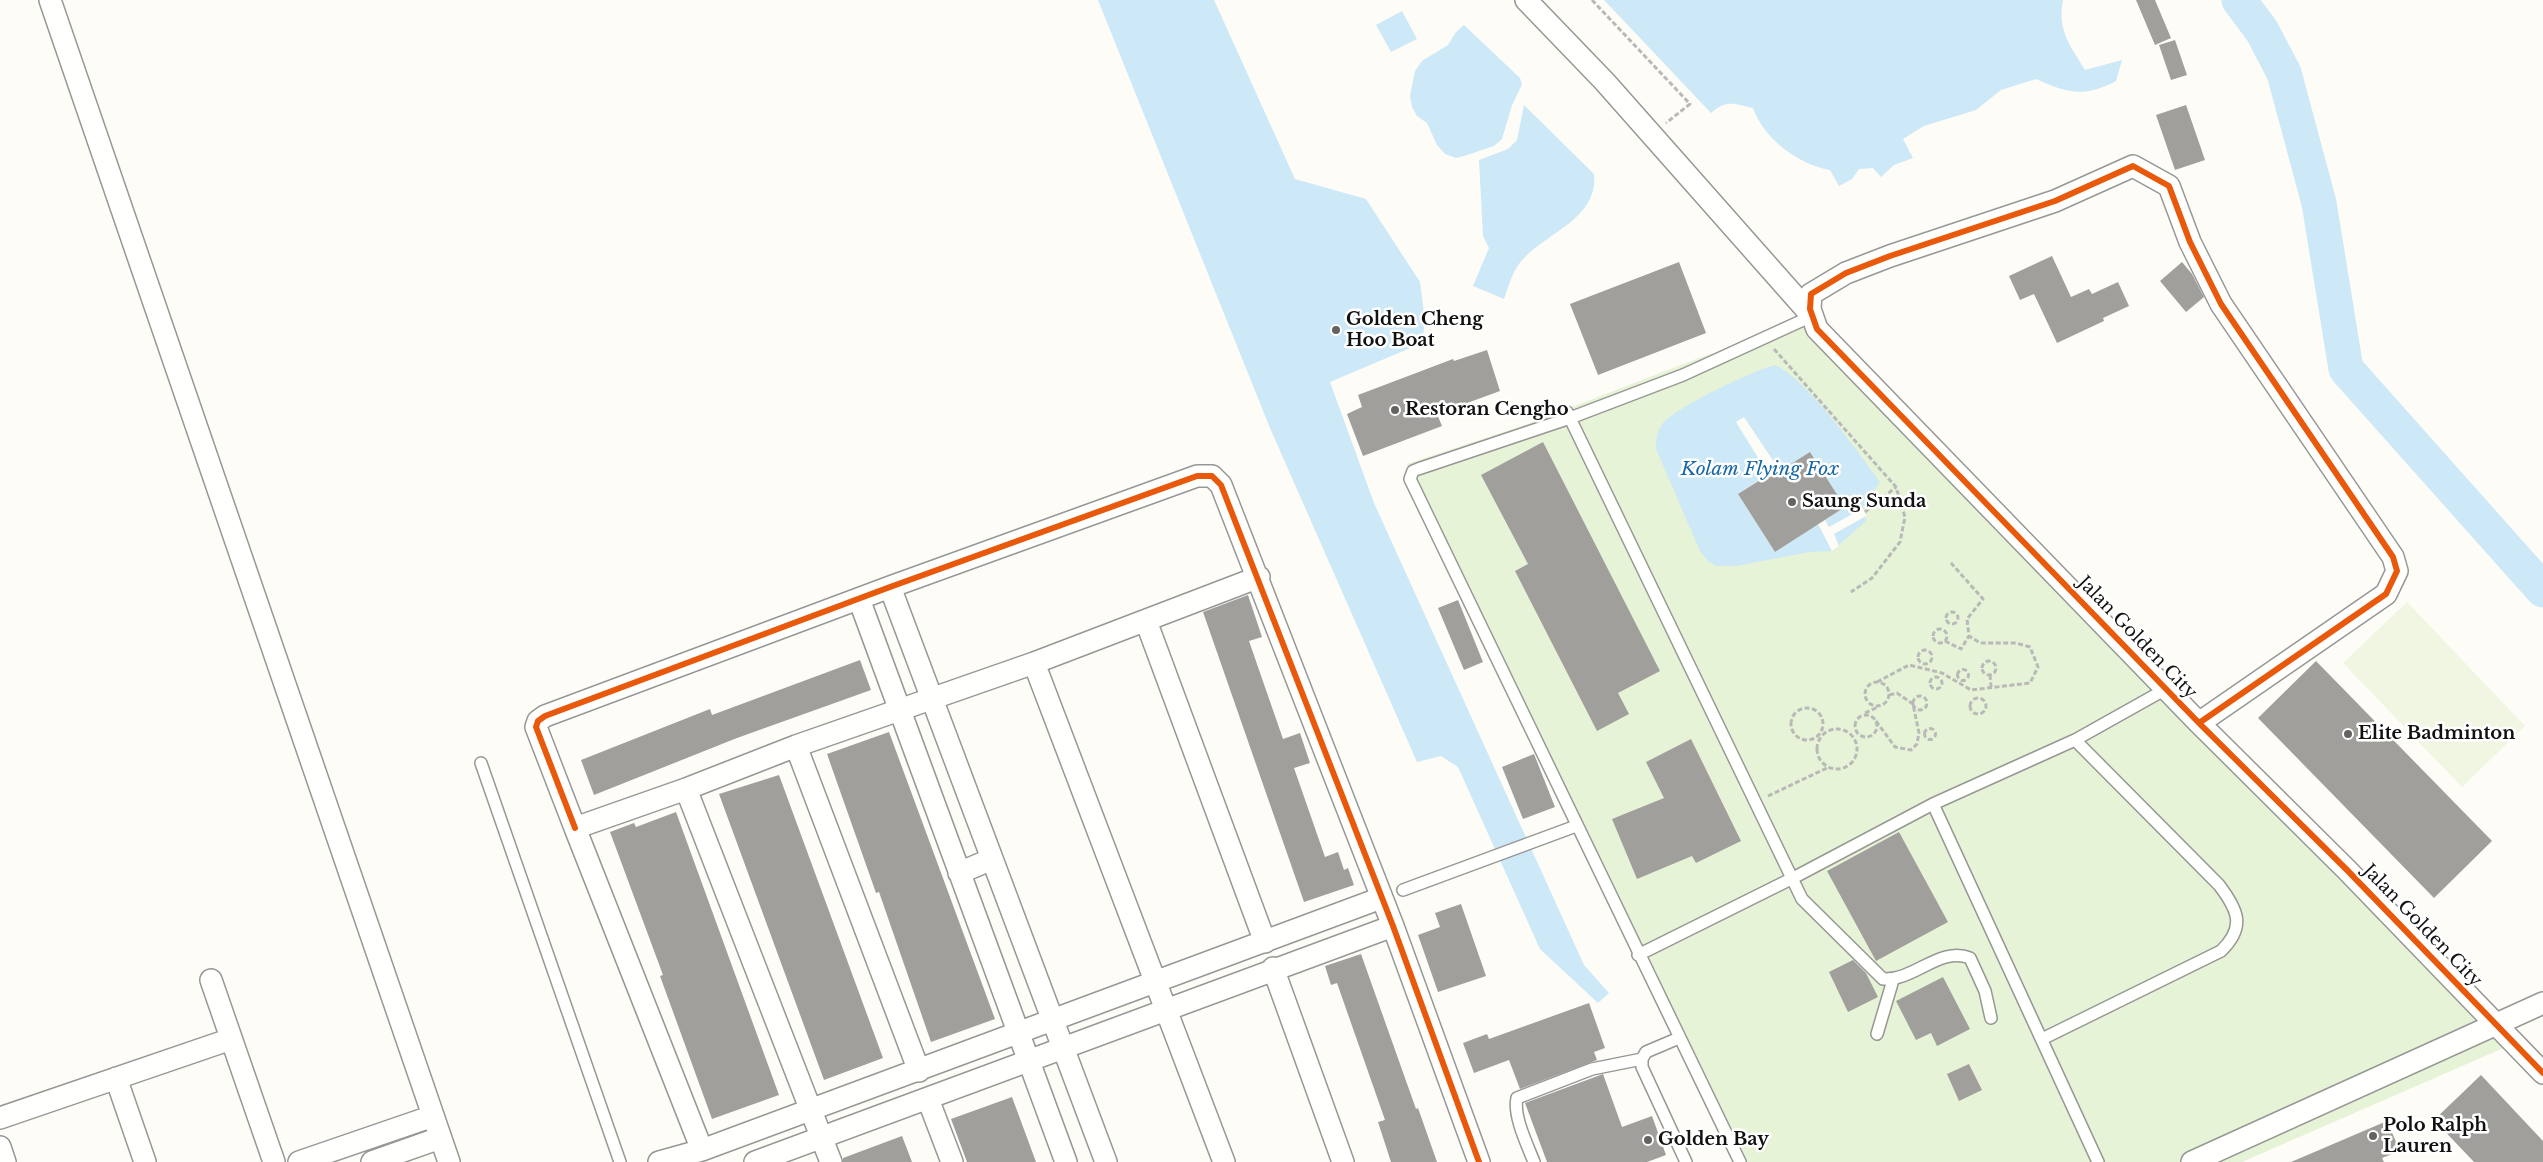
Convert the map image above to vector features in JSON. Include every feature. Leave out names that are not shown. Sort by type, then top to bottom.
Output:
[{"type":"street","points":[[50,0],[448,1162]]},
{"type":"street","name":"Jalan Golden City","points":[[1526,0],[1652,134],[1815,323],[2199,723],[2347,870],[2543,1073]]},
{"type":"street","points":[[1815,323],[1810,304],[1812,294],[1846,273],[1890,256],[2055,201],[2133,166],[2169,186],[2190,242],[2221,304],[2393,557],[2397,570],[2386,594],[2199,723]]},
{"type":"street","points":[[702,1150],[536,727],[538,721],[890,587],[1197,476],[1212,476],[1221,485],[1259,577],[1393,926],[1479,1162]]},
{"type":"street","points":[[575,828],[686,789],[796,746],[1034,663],[1259,577]]},
{"type":"street","points":[[890,587],[1106,1162]]},
{"type":"street","points":[[859,599],[1066,1162]]},
{"type":"street","points":[[1146,621],[1265,942]]},
{"type":"street","points":[[1034,663],[1224,1162]]},
{"type":"street","points":[[796,746],[919,1071]]},
{"type":"street","points":[[686,789],[831,1162]]},
{"type":"street","points":[[959,873],[992,860]]},
{"type":"street","points":[[659,1162],[702,1150],[919,1071],[1381,898]]},
{"type":"street","points":[[755,1162],[928,1099],[1273,968],[1393,926]]},
{"type":"street","points":[[1273,968],[1343,1162]]},
{"type":"street","points":[[211,980],[274,1162]]},
{"type":"street","points":[[2192,1162],[2543,1003]]},
{"type":"street","points":[[0,1118],[231,1038]]},
{"type":"street","points":[[116,1078],[145,1162]]},
{"type":"street","points":[[928,1099],[952,1162]]},
{"type":"street","points":[[299,1162],[433,1116]]},
{"type":"street","points":[[372,1162],[440,1138]]},
{"type":"street","points":[[0,1146],[5,1162]]},
{"type":"lane","points":[[1740,1162],[1638,955],[1413,486],[1411,474],[1418,469],[1683,375],[1765,339],[1815,323]]},
{"type":"lane","points":[[1568,415],[1802,899],[1883,979],[1893,980],[1949,955],[1961,954],[1970,958],[1985,991],[1991,1018]]},
{"type":"lane","points":[[1638,955],[1793,878],[1934,804],[2075,740],[2166,689]]},
{"type":"lane","points":[[2042,1039],[2221,951],[2233,939],[2238,923],[2234,905],[2219,886],[2075,740]]},
{"type":"lane","points":[[481,763],[620,1162]]},
{"type":"lane","points":[[1934,804],[2098,1162]]},
{"type":"lane","points":[[1403,890],[1576,826]]},
{"type":"lane","points":[[1877,1034],[1893,980]]},
{"type":"lane","points":[[1679,1038],[1646,1052],[1642,1059],[1642,1067],[1686,1162]]},
{"type":"lane","points":[[1534,1162],[1518,1114],[1517,1098],[1592,1069],[1642,1059]]},
{"type":"path","points":[[1592,0],[1690,104],[1652,134]]},
{"type":"path","points":[[1765,339],[1896,486],[1905,517],[1900,542],[1872,578],[1851,592]]},
{"type":"path","points":[[1865,512],[1896,486]]},
{"type":"path","points":[[1951,563],[1983,599],[1967,618],[1959,619],[1952,624],[1948,623],[1946,617],[1954,611],[1959,619]]},
{"type":"path","points":[[1945,641],[1947,636],[1944,630],[1935,630],[1933,634],[1935,641],[1939,643],[1945,641],[1961,649],[1969,636],[1967,618]]},
{"type":"path","points":[[1881,706],[1870,705],[1864,694],[1867,687],[1909,665],[1939,672],[1959,681],[1971,690],[2030,683],[2038,667],[2030,647],[2016,643],[1980,643],[1969,636]]},
{"type":"path","points":[[1922,668],[1923,664],[1918,656],[1920,652],[1926,650],[1932,654],[1932,658],[1928,664],[1923,664]]},
{"type":"path","points":[[1989,661],[1996,667],[1994,673],[1990,675],[1984,673],[1981,668],[1983,664],[1989,661]]},
{"type":"path","points":[[1938,677],[1934,676],[1930,680],[1933,688],[1937,689],[1942,685],[1941,679],[1938,677],[1939,672]]},
{"type":"path","points":[[1990,675],[1991,688]]},
{"type":"path","points":[[1858,734],[1854,724],[1860,715],[1886,703],[1889,695],[1885,684],[1877,682]]},
{"type":"path","points":[[1977,689],[1978,698],[1985,704],[1985,709],[1979,714],[1972,711],[1970,706],[1978,698]]},
{"type":"path","points":[[1860,715],[1871,715],[1896,747],[1910,750],[1918,744],[1919,733],[1913,704],[1918,696],[1928,700],[1926,708],[1917,710],[1913,704],[1897,693],[1889,695]]},
{"type":"path","points":[[1822,730],[1816,738],[1811,740],[1801,739],[1792,727],[1794,716],[1806,708],[1816,711],[1822,719],[1822,730],[1818,744],[1819,757],[1829,767]]},
{"type":"path","points":[[1844,730],[1866,737],[1873,735],[1877,728],[1876,721]]},
{"type":"path","points":[[1756,801],[1829,767],[1842,769],[1853,762],[1856,756],[1857,743],[1850,732],[1838,728],[1825,732],[1818,744]]},
{"type":"path","points":[[1919,733],[1925,734]]},
{"type":"green space","points":[[1803,323],[2508,1046],[2242,1162],[1735,1162],[1407,464],[1528,424],[1699,358]]},
{"type":"green space","points":[[2407,602],[2525,726],[2462,787],[2343,663]]},
{"type":"water","points":[[1098,0],[1214,0],[1295,179],[1366,199],[1420,282],[1425,321],[1422,343],[1330,382],[1374,503],[1584,965],[1609,993],[1598,1003],[1540,949],[1458,767],[1441,756],[1417,762],[1270,428]]},
{"type":"water","points":[[1604,0],[2063,0],[2063,29],[2085,70],[2122,60],[2116,81],[2094,90],[2076,92],[2057,88],[2036,79],[2001,90],[1976,110],[1924,126],[1903,139],[1913,158],[1894,165],[1881,177],[1873,168],[1859,169],[1852,179],[1839,186],[1830,170],[1818,167],[1794,156],[1774,140],[1765,130],[1753,108],[1726,104],[1711,113]]},
{"type":"water","points":[[1402,11],[1417,39],[1391,52],[1376,25]]},
{"type":"water","points":[[1464,25],[1520,78],[1522,85],[1512,105],[1502,139],[1494,146],[1456,158],[1445,154],[1437,145],[1427,123],[1417,116],[1412,107],[1410,96],[1415,71],[1422,61],[1448,45],[1456,32]]},
{"type":"water","points":[[1524,105],[1594,174],[1593,190],[1588,203],[1579,215],[1529,253],[1519,264],[1512,276],[1504,299],[1473,286],[1489,248],[1483,236],[1479,160],[1508,149],[1517,140]]},
{"type":"water","name":"Kolam Flying Fox","points":[[1775,365],[1788,373],[1816,400],[1880,482],[1863,507],[1866,521],[1832,551],[1810,552],[1736,566],[1716,566],[1708,561],[1700,551],[1656,449],[1658,432],[1663,423],[1671,416],[1699,399]]},
{"type":"pier","name":"Saung Sunda","points":[[1744,417],[1780,471],[1810,452],[1845,507],[1825,520],[1829,527],[1863,508],[1866,516],[1834,534],[1839,546],[1832,551],[1818,524],[1794,510],[1807,531],[1775,552],[1738,494],[1768,474],[1736,422]]},
{"type":"building","points":[[2136,0],[2155,0],[2171,38],[2155,45]]},
{"type":"building","points":[[2175,40],[2187,75],[2171,80],[2159,45]]},
{"type":"building","points":[[2186,105],[2205,160],[2175,170],[2156,115]]},
{"type":"building","points":[[2052,256],[2071,297],[2089,289],[2092,294],[2118,282],[2129,306],[2103,318],[2104,321],[2057,343],[2034,294],[2020,300],[2009,276]]},
{"type":"building","points":[[1679,262],[1706,333],[1598,375],[1570,304]]},
{"type":"building","points":[[2182,262],[2192,274],[2204,297],[2186,312],[2160,281]]},
{"type":"building","name":"Restoran Cengho","points":[[1487,350],[1500,391],[1437,414],[1442,426],[1363,456],[1347,414],[1362,407],[1358,395],[1453,359],[1454,361]]},
{"type":"building","points":[[1543,442],[1660,671],[1618,693],[1629,714],[1597,731],[1515,571],[1528,564],[1481,475]]},
{"type":"building","name":"Saung Sunda","points":[[1810,452],[1845,507],[1775,552],[1738,494]]},
{"type":"building","points":[[1248,595],[1262,637],[1249,641],[1283,739],[1300,733],[1310,763],[1294,768],[1325,857],[1338,852],[1344,870],[1348,868],[1354,885],[1304,902],[1203,612]]},
{"type":"building","points":[[1458,600],[1483,662],[1464,670],[1438,608]]},
{"type":"building","points":[[860,660],[871,690],[737,738],[594,795],[581,760],[710,709],[712,715]]},
{"type":"building","points":[[2316,661],[2492,841],[2434,898],[2258,718]]},
{"type":"building","points":[[889,732],[995,1019],[931,1042],[879,892],[876,893],[827,754]]},
{"type":"building","points":[[1691,739],[1741,841],[1696,863],[1692,856],[1637,879],[1612,819],[1664,798],[1646,762]]},
{"type":"building","points":[[1534,754],[1555,807],[1523,819],[1502,767]]},
{"type":"building","points":[[779,775],[883,1058],[824,1080],[719,794]]},
{"type":"building","points":[[676,812],[779,1095],[712,1119],[660,976],[663,975],[610,832],[634,823],[636,827]]},
{"type":"building","points":[[1899,832],[1948,922],[1876,961],[1827,871]]},
{"type":"building","points":[[1461,904],[1486,976],[1438,992],[1418,935],[1440,927],[1435,913]]},
{"type":"building","points":[[1361,954],[1416,1109],[1418,1108],[1437,1162],[1391,1162],[1378,1122],[1385,1120],[1337,983],[1331,985],[1325,966]]},
{"type":"building","points":[[1853,960],[1866,973],[1878,997],[1848,1012],[1829,972]]},
{"type":"building","points":[[1943,977],[1970,1029],[1937,1046],[1931,1033],[1916,1040],[1896,1001]]},
{"type":"building","points":[[1589,1003],[1605,1048],[1594,1052],[1597,1060],[1520,1089],[1509,1060],[1474,1073],[1463,1043],[1487,1034],[1489,1039]]},
{"type":"building","points":[[1969,1064],[1982,1090],[1959,1101],[1947,1074]]},
{"type":"building","points":[[1603,1074],[1622,1127],[1652,1116],[1666,1155],[1647,1162],[1547,1162],[1525,1103]]},
{"type":"building","points":[[2481,1075],[2543,1141],[2543,1162],[2474,1162],[2434,1120]]},
{"type":"building","points":[[1012,1097],[1036,1162],[967,1162],[951,1119]]},
{"type":"building","name":"Polo Ralph Lauren","points":[[2387,1121],[2400,1151],[2382,1158],[2384,1162],[2291,1162]]},
{"type":"building","points":[[902,1136],[912,1162],[843,1162],[843,1158]]},
{"type":"waterway","points":[[2239,0],[2262,31],[2284,73],[2319,203],[2346,369],[2543,590]]},
{"type":"cycle path","points":[[2199,723],[2386,594],[2397,571],[2393,557],[2221,304],[2190,242],[2169,186],[2133,166],[2055,201],[1890,256],[1846,273],[1811,294],[1810,309],[1817,329],[2199,723],[2347,870],[2543,1073]]},
{"type":"cycle path","points":[[575,828],[536,727],[538,721],[545,716],[890,587],[1197,476],[1212,476],[1221,485],[1393,926],[1479,1162]]},
{"type":"place","name":"Golden Cheng Hoo Boat","points":[[1336,330]]},
{"type":"place","name":"Restoran Cengho","points":[[1395,410]]},
{"type":"place","name":"Saung Sunda","points":[[1792,502]]},
{"type":"place","name":"Elite Badminton","points":[[2348,734]]},
{"type":"place","name":"Polo Ralph Lauren","points":[[2373,1136]]},
{"type":"place","name":"Golden Bay","points":[[1648,1140]]}]
